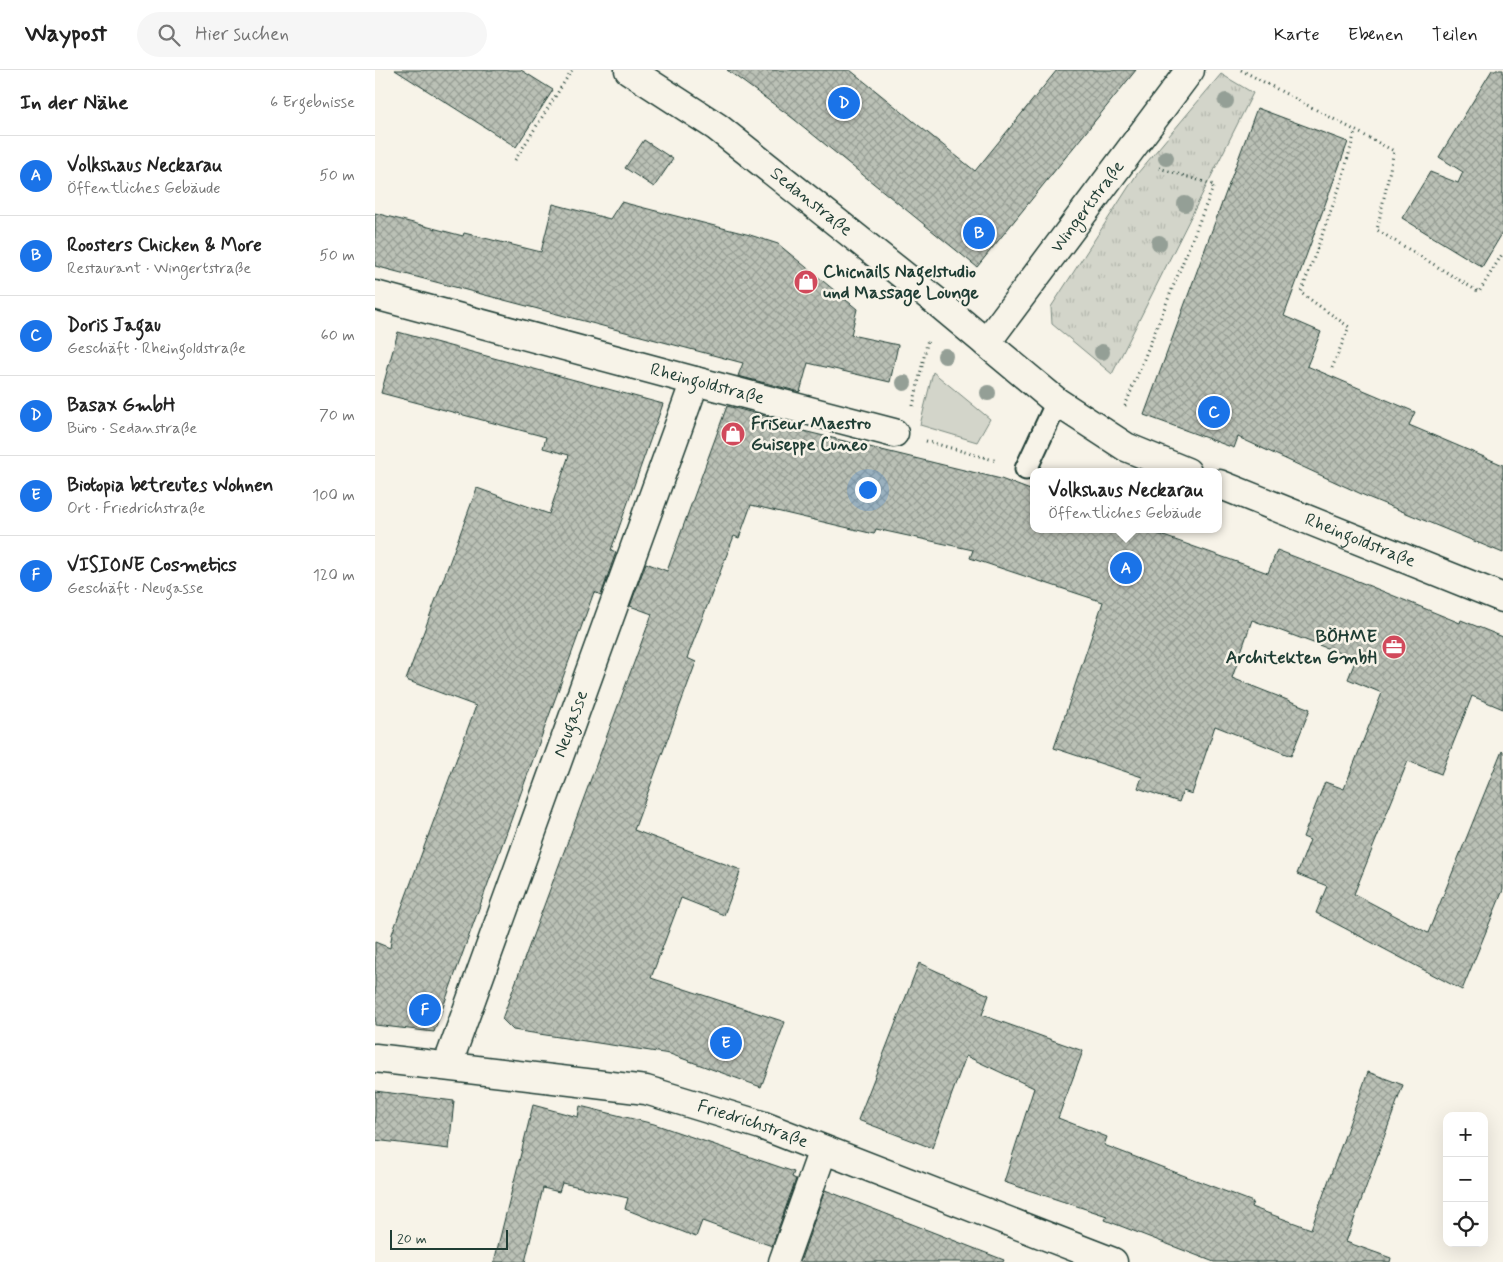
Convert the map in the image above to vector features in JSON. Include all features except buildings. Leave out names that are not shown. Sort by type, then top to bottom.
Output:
[{"type":"street","name":"Sedanstraße","points":[[629,70],[717,128],[986,343]]},
{"type":"street","name":"Wingertstraße","points":[[986,343],[1190,70]]},
{"type":"street","name":"Rheingoldstraße","points":[[375,295],[900,434]]},
{"type":"street","points":[[986,343],[1057,402],[1112,439],[1126,447],[1177,468]]},
{"type":"street","name":"Neugasse","points":[[447,1066],[695,381]]},
{"type":"street","name":"Rheingoldstraße","points":[[1222,485],[1503,598]]},
{"type":"street","name":"Friedrichstraße","points":[[375,1058],[646,1090],[761,1126],[1113,1262]]},
{"type":"street","points":[[783,1262],[823,1150]]},
{"type":"lane","points":[[1026,469],[1057,402]]},
{"type":"path","points":[[515,160],[572,70]]},
{"type":"path","points":[[1241,70],[1394,152],[1377,230],[1479,292],[1503,253]]},
{"type":"path","points":[[1332,368],[1349,327],[1301,293],[1341,183],[1355,132]]},
{"type":"path","points":[[1112,439],[1214,185],[1125,158]]},
{"type":"path","points":[[937,302],[900,434],[1026,469]]},
{"type":"green space","points":[[1221,74],[1253,93],[1112,374],[1052,324],[1051,307],[1137,174]]},
{"type":"green space","points":[[933,372],[990,419],[977,442],[920,425]]},
{"type":"place","name":"Basax GmbH","points":[[844,103]]},
{"type":"place","name":"Roosters Chicken & More","points":[[979,233]]},
{"type":"place","name":"Chicnails Nagelstudio und Massage Lounge","points":[[806,282]]},
{"type":"place","name":"Doris Jagau","points":[[1214,412]]},
{"type":"place","name":"Friseur Maestro Guiseppe Cuneo","points":[[733,434]]},
{"type":"place","name":"Volkshaus Neckarau","points":[[1126,568]]},
{"type":"place","name":"BÖHME Architekten GmbH","points":[[1394,647]]},
{"type":"place","name":"VISIONE Cosmetics","points":[[425,1010]]},
{"type":"place","name":"Biotopia betreutes Wohnen","points":[[726,1043]]}]
